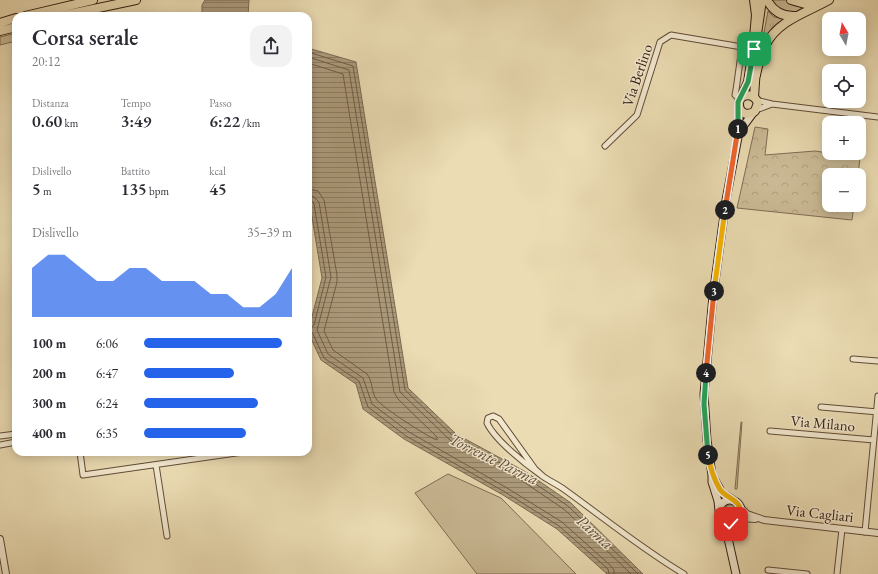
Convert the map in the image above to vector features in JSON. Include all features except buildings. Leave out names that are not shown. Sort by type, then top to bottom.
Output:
[{"type":"main road","points":[[42,12],[93,0]]},
{"type":"main road","points":[[79,12],[136,0]]},
{"type":"main road","points":[[754,0],[756,19],[754,49]]},
{"type":"main road","points":[[736,574],[728,538],[712,483],[707,447],[704,404],[713,296],[726,200],[739,132],[738,102],[748,82],[762,0]]},
{"type":"main road","points":[[767,0],[773,8],[784,15],[793,16],[802,14]]},
{"type":"main road","points":[[739,132],[758,106],[755,98],[758,48],[767,0]]},
{"type":"main road","points":[[791,0],[806,4],[816,3],[823,0]]},
{"type":"main road","points":[[756,75],[764,49],[771,36],[782,25],[829,0]]},
{"type":"main road","points":[[0,23],[12,19]]},
{"type":"main road","points":[[0,32],[12,28]]},
{"type":"main road","points":[[741,98],[749,95],[755,98]]},
{"type":"main road","points":[[739,109],[744,113],[754,111]]},
{"type":"main road","points":[[712,475],[722,493],[737,504],[741,514],[730,526],[728,538]]},
{"type":"main road","points":[[736,520],[728,522],[724,520],[720,514],[720,507],[723,502],[729,500],[737,504]]},
{"type":"street","name":"Via Berlino","points":[[605,146],[637,115],[660,42],[671,35],[742,47],[735,95],[741,98]]},
{"type":"street","points":[[755,98],[772,104],[878,118]]},
{"type":"street","points":[[754,111],[772,104]]},
{"type":"street","points":[[853,359],[878,361]]},
{"type":"street","name":"Via Milano","points":[[865,532],[878,396]]},
{"type":"street","name":"Via Milano","points":[[821,407],[877,412]]},
{"type":"street","points":[[545,478],[535,469],[499,419],[493,416],[488,418],[487,421],[489,427],[507,448],[545,478],[565,490],[624,535],[684,574]]},
{"type":"street","name":"Via Milano","points":[[770,431],[874,440]]},
{"type":"street","points":[[0,436],[12,434]]},
{"type":"street","points":[[0,444],[12,442]]},
{"type":"street","points":[[81,456],[83,475],[156,465],[198,456]]},
{"type":"street","points":[[872,463],[878,463]]},
{"type":"street","points":[[156,465],[167,536]]},
{"type":"street","name":"Via Cagliari","points":[[737,504],[747,514],[759,519]]},
{"type":"street","name":"Via Cagliari","points":[[736,520],[742,518],[759,519],[878,533]]},
{"type":"street","points":[[837,574],[842,529]]},
{"type":"street","points":[[0,539],[6,574]]},
{"type":"street","points":[[768,570],[807,574]]},
{"type":"green space","points":[[770,0],[786,0],[790,3],[806,8],[790,13],[783,11]]},
{"type":"green space","points":[[768,11],[774,17],[785,19],[777,23],[771,29],[762,43]]},
{"type":"green space","points":[[12,34],[12,42],[0,45],[0,37]]},
{"type":"green space","points":[[755,127],[768,129],[765,155],[815,151],[822,152],[822,160],[860,160],[859,168],[822,168],[822,212],[853,212],[852,220],[737,208]]},
{"type":"green space","points":[[741,422],[737,489],[735,489]]},
{"type":"green space","points":[[448,474],[501,498],[576,574],[477,574],[415,493]]},
{"type":"green space","points":[[730,505],[734,507],[736,511],[734,515],[730,517],[726,515],[724,511],[726,507]]},
{"type":"water","points":[[205,0],[249,0],[248,12],[202,12],[202,5]]},
{"type":"water","points":[[312,49],[356,62],[408,388],[456,434],[526,472],[571,503],[643,574],[607,574],[557,529],[503,495],[404,439],[363,409],[356,384],[321,360],[312,341],[312,317],[322,278],[312,217]]},
{"type":"route","points":[[731,524],[739,517],[741,508],[736,502],[722,493],[712,475],[707,440],[704,394],[713,296],[726,200],[739,132],[738,102],[742,97],[748,82],[754,49]]},
{"type":"water label","name":"Torrente Parma","points":[[494,459]]},
{"type":"water label","name":"Parma","points":[[595,532]]}]
